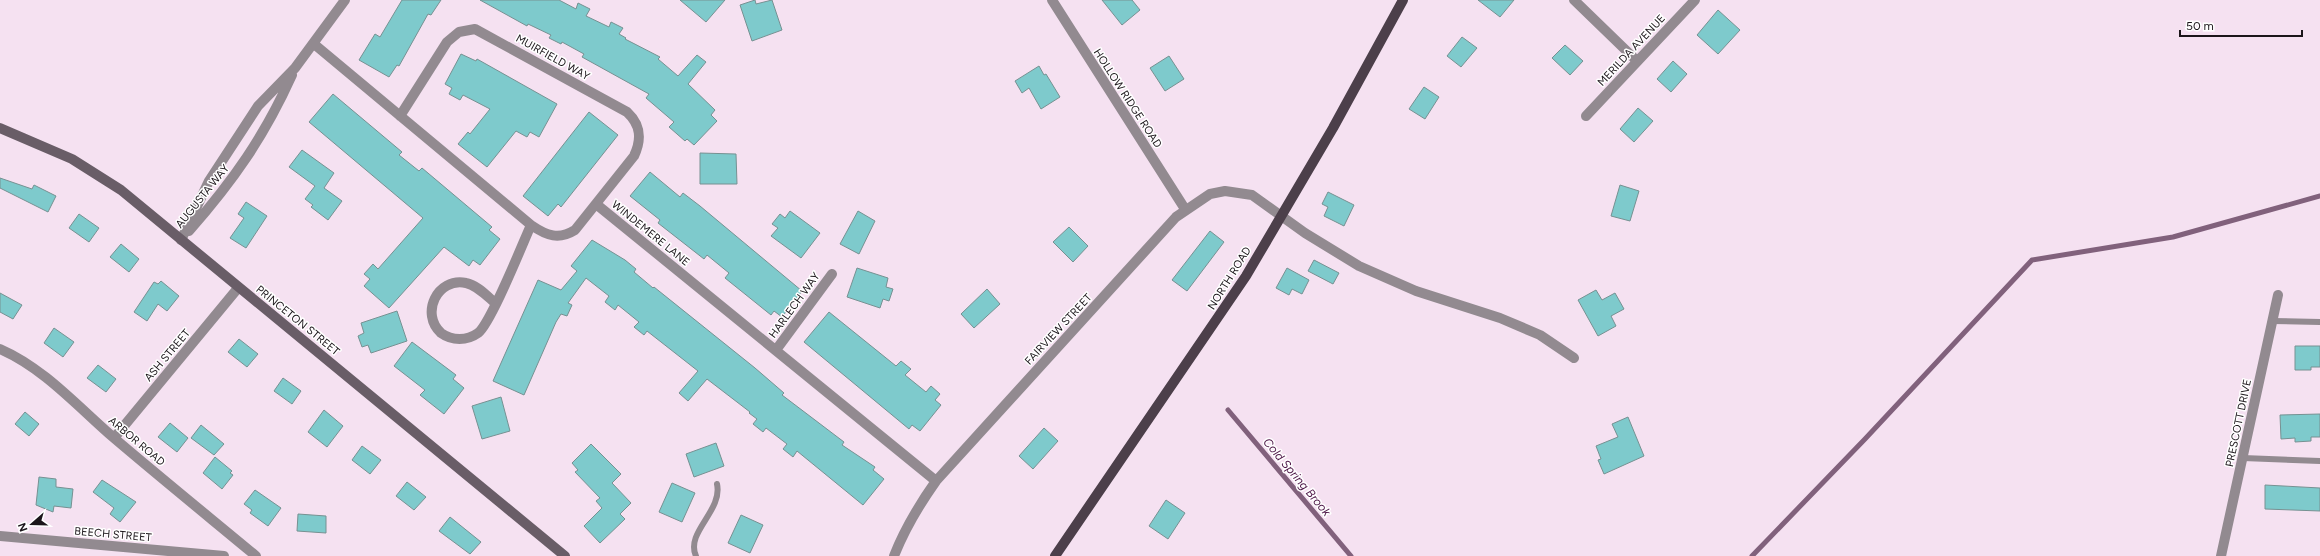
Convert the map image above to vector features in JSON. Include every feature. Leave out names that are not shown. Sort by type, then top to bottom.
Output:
[{"type":"main road","name":"NORTH ROAD","points":[[1055,556],[1246,276],[1332,128],[1403,0]]},
{"type":"main road","name":"PRINCETON STREET","points":[[0,128],[72,159],[121,190],[565,556]]},
{"type":"street","name":"AUGUSTA WAY","points":[[181,240],[209,181],[258,106],[295,68],[345,0]]},
{"type":"street","name":"HOLLOW RIDGE ROAD","points":[[1052,0],[1185,210]]},
{"type":"street","points":[[1574,0],[1637,61]]},
{"type":"street","name":"MERILDA AVENUE","points":[[1586,116],[1695,0]]},
{"type":"street","name":"MUIRFIELD WAY","points":[[400,116],[453,36],[467,29],[475,28],[627,112],[634,118],[640,136],[639,146],[596,204]]},
{"type":"street","name":"WINDEMERE LANE","points":[[314,44],[542,233],[553,236],[565,236],[575,230],[596,204],[936,481]]},
{"type":"street","name":"AUGUSTA WAY","points":[[181,240],[224,191],[250,153],[273,117],[295,68]]},
{"type":"street","name":"FAIRVIEW STREET","points":[[894,556],[905,529],[918,505],[936,481],[1176,217],[1210,194],[1225,191],[1238,191],[1252,195],[1305,233],[1359,266],[1416,291],[1500,318],[1540,335],[1574,358]]},
{"type":"street","points":[[495,303],[473,285],[454,283],[438,292],[432,304],[431,316],[436,327],[444,335],[455,339],[467,338],[482,329],[495,303],[531,225]]},
{"type":"street","name":"HARLECH WAY","points":[[776,350],[832,274]]},
{"type":"street","name":"ASH STREET","points":[[114,438],[238,288]]},
{"type":"street","name":"PRESCOTT DRIVE","points":[[2221,556],[2278,295]]},
{"type":"street","name":"ARBOR ROAD","points":[[0,349],[19,357],[256,556]]},
{"type":"street","name":"BEECH STREET","points":[[0,536],[224,556]]},
{"type":"lane","points":[[2272,321],[2320,322]]},
{"type":"lane","points":[[2243,458],[2320,461]]},
{"type":"lane","points":[[696,556],[693,550],[694,540],[718,498],[717,484]]},
{"type":"building","points":[[402,0],[441,0],[431,15],[428,14],[399,66],[397,65],[389,77],[359,60],[375,34],[380,37]]},
{"type":"building","points":[[480,0],[559,0],[576,9],[578,3],[590,9],[586,16],[609,27],[611,22],[623,28],[619,34],[626,38],[625,39],[660,57],[658,59],[678,76],[697,55],[706,62],[688,84],[715,110],[711,115],[717,121],[694,145],[687,139],[685,141],[669,127],[674,122],[646,98],[649,94],[582,57],[584,54],[562,42],[561,44],[549,38],[551,35],[528,24],[527,26]]},
{"type":"building","points":[[680,0],[725,0],[706,22]]},
{"type":"building","points":[[755,0],[756,4],[772,0],[782,30],[752,41],[740,5]]},
{"type":"building","points":[[1102,0],[1132,0],[1140,10],[1122,25]]},
{"type":"building","points":[[1478,0],[1514,0],[1500,17]]},
{"type":"building","points":[[1718,10],[1740,30],[1718,54],[1697,35]]},
{"type":"building","points":[[1462,37],[1477,48],[1461,67],[1447,56]]},
{"type":"building","points":[[1565,45],[1583,61],[1570,75],[1552,58]]},
{"type":"building","points":[[461,54],[476,61],[477,59],[557,104],[539,137],[530,132],[527,137],[516,131],[487,167],[458,144],[468,132],[470,134],[490,109],[463,95],[460,100],[449,94],[452,88],[445,84]]},
{"type":"building","points":[[1169,56],[1184,79],[1165,91],[1150,68]]},
{"type":"building","points":[[1673,61],[1687,74],[1671,92],[1657,79]]},
{"type":"building","points":[[1039,66],[1044,75],[1046,74],[1060,97],[1041,109],[1029,88],[1022,93],[1015,81]]},
{"type":"building","points":[[1424,87],[1439,97],[1425,119],[1409,109]]},
{"type":"building","points":[[333,94],[402,152],[399,155],[419,171],[422,168],[492,227],[489,230],[500,239],[480,265],[473,260],[469,266],[444,247],[389,308],[364,286],[370,279],[364,274],[373,264],[378,269],[423,218],[309,122]]},
{"type":"building","points":[[1638,108],[1653,121],[1634,142],[1620,129]]},
{"type":"building","points":[[589,112],[618,135],[561,207],[558,204],[548,216],[523,196]]},
{"type":"building","points":[[302,150],[334,173],[324,188],[342,201],[328,220],[311,207],[313,205],[305,199],[315,186],[289,167]]},
{"type":"building","points":[[700,153],[736,154],[737,184],[700,184]]},
{"type":"building","points":[[650,172],[680,197],[683,193],[700,206],[802,291],[782,317],[774,311],[771,315],[725,278],[729,273],[707,255],[704,259],[658,223],[660,220],[630,196]]},
{"type":"building","points":[[0,178],[32,189],[34,185],[56,196],[48,212],[0,188]]},
{"type":"building","points":[[1620,185],[1639,191],[1630,221],[1611,216]]},
{"type":"building","points":[[1328,192],[1354,205],[1344,226],[1324,216],[1328,207],[1322,204]]},
{"type":"building","points":[[246,202],[267,216],[246,248],[230,238],[244,218],[238,214]]},
{"type":"building","points":[[790,211],[820,233],[801,258],[771,236],[778,228],[772,224],[780,214],[785,218]]},
{"type":"building","points":[[858,211],[875,221],[859,254],[840,244]]},
{"type":"building","points":[[79,214],[99,228],[89,242],[69,228]]},
{"type":"building","points":[[1069,227],[1088,246],[1073,262],[1053,242]]},
{"type":"building","points":[[1210,231],[1224,242],[1187,291],[1172,280]]},
{"type":"building","points":[[592,240],[625,260],[636,269],[634,272],[653,288],[654,287],[755,368],[784,393],[782,395],[844,442],[842,445],[875,467],[873,470],[884,479],[863,505],[797,451],[793,457],[783,449],[787,444],[766,428],[763,432],[753,424],[757,419],[749,413],[750,412],[707,379],[688,401],[679,393],[698,371],[647,331],[644,335],[634,327],[639,322],[618,305],[615,310],[605,302],[609,296],[586,278],[568,303],[572,305],[567,316],[561,314],[556,322],[524,395],[493,381],[538,280],[561,290],[577,271],[571,266]]},
{"type":"building","points":[[121,244],[139,259],[129,272],[110,257]]},
{"type":"building","points":[[1314,260],[1339,273],[1333,284],[1308,271]]},
{"type":"building","points":[[857,268],[888,278],[886,287],[893,289],[889,301],[883,299],[880,308],[847,297]]},
{"type":"building","points":[[1287,268],[1309,280],[1302,294],[1292,289],[1289,295],[1276,288]]},
{"type":"building","points":[[161,281],[179,296],[167,311],[158,304],[147,321],[134,312],[154,282],[158,284]]},
{"type":"building","points":[[987,289],[1000,304],[974,328],[961,314]]},
{"type":"building","points":[[1596,290],[1602,300],[1615,293],[1624,309],[1611,316],[1616,326],[1598,336],[1578,300]]},
{"type":"building","points":[[0,293],[22,305],[13,319],[0,312]]},
{"type":"building","points":[[397,311],[407,341],[371,353],[368,345],[362,347],[358,336],[364,333],[361,323]]},
{"type":"building","points":[[829,312],[896,366],[901,361],[911,369],[905,375],[926,392],[931,386],[940,394],[935,400],[941,405],[920,431],[912,425],[909,429],[804,342]]},
{"type":"building","points":[[54,328],[74,342],[63,357],[44,343]]},
{"type":"building","points":[[239,339],[258,354],[247,367],[228,352]]},
{"type":"building","points":[[412,342],[456,375],[453,379],[464,388],[444,414],[420,395],[425,390],[394,366]]},
{"type":"building","points":[[2295,346],[2320,346],[2320,367],[2311,367],[2311,370],[2295,370]]},
{"type":"building","points":[[98,365],[116,379],[106,392],[87,378]]},
{"type":"building","points":[[283,378],[301,391],[292,404],[274,391]]},
{"type":"building","points":[[501,397],[510,431],[482,439],[472,406]]},
{"type":"building","points":[[324,410],[343,426],[327,447],[308,432]]},
{"type":"building","points":[[25,412],[39,424],[29,436],[15,424]]},
{"type":"building","points":[[2320,414],[2320,437],[2311,437],[2311,441],[2295,442],[2295,438],[2281,439],[2280,415]]},
{"type":"building","points":[[1628,417],[1644,456],[1604,474],[1598,460],[1601,459],[1596,446],[1618,437],[1612,424]]},
{"type":"building","points":[[170,423],[188,438],[177,452],[158,437]]},
{"type":"building","points":[[201,425],[224,444],[214,455],[191,438]]},
{"type":"building","points":[[1044,428],[1058,441],[1033,469],[1019,456]]},
{"type":"building","points":[[716,443],[724,466],[694,477],[686,454]]},
{"type":"building","points":[[591,444],[621,474],[612,483],[631,503],[620,514],[625,519],[600,543],[584,526],[602,508],[596,501],[600,498],[575,472],[578,470],[572,463]]},
{"type":"building","points":[[362,446],[381,460],[370,474],[352,460]]},
{"type":"building","points":[[215,457],[232,471],[230,473],[233,475],[222,489],[203,473]]},
{"type":"building","points":[[39,477],[56,479],[56,487],[73,489],[71,508],[54,506],[53,512],[36,505]]},
{"type":"building","points":[[102,480],[136,502],[120,522],[110,514],[114,508],[93,492]]},
{"type":"building","points":[[407,482],[426,497],[414,510],[396,496]]},
{"type":"building","points":[[672,483],[695,493],[682,522],[659,512]]},
{"type":"building","points":[[2265,485],[2320,488],[2320,511],[2265,509]]},
{"type":"building","points":[[255,490],[281,508],[268,526],[250,513],[252,510],[244,504]]},
{"type":"building","points":[[1166,500],[1185,513],[1168,539],[1149,526]]},
{"type":"building","points":[[298,514],[326,516],[326,533],[297,531]]},
{"type":"building","points":[[741,515],[763,525],[750,553],[728,543]]},
{"type":"building","points":[[450,517],[481,542],[470,554],[439,531]]},
{"type":"waterway","points":[[1752,556],[1865,439],[2032,260],[2173,237],[2320,196]]},
{"type":"waterway","name":"Cold Spring Brook","points":[[1228,410],[1351,556]]}]
